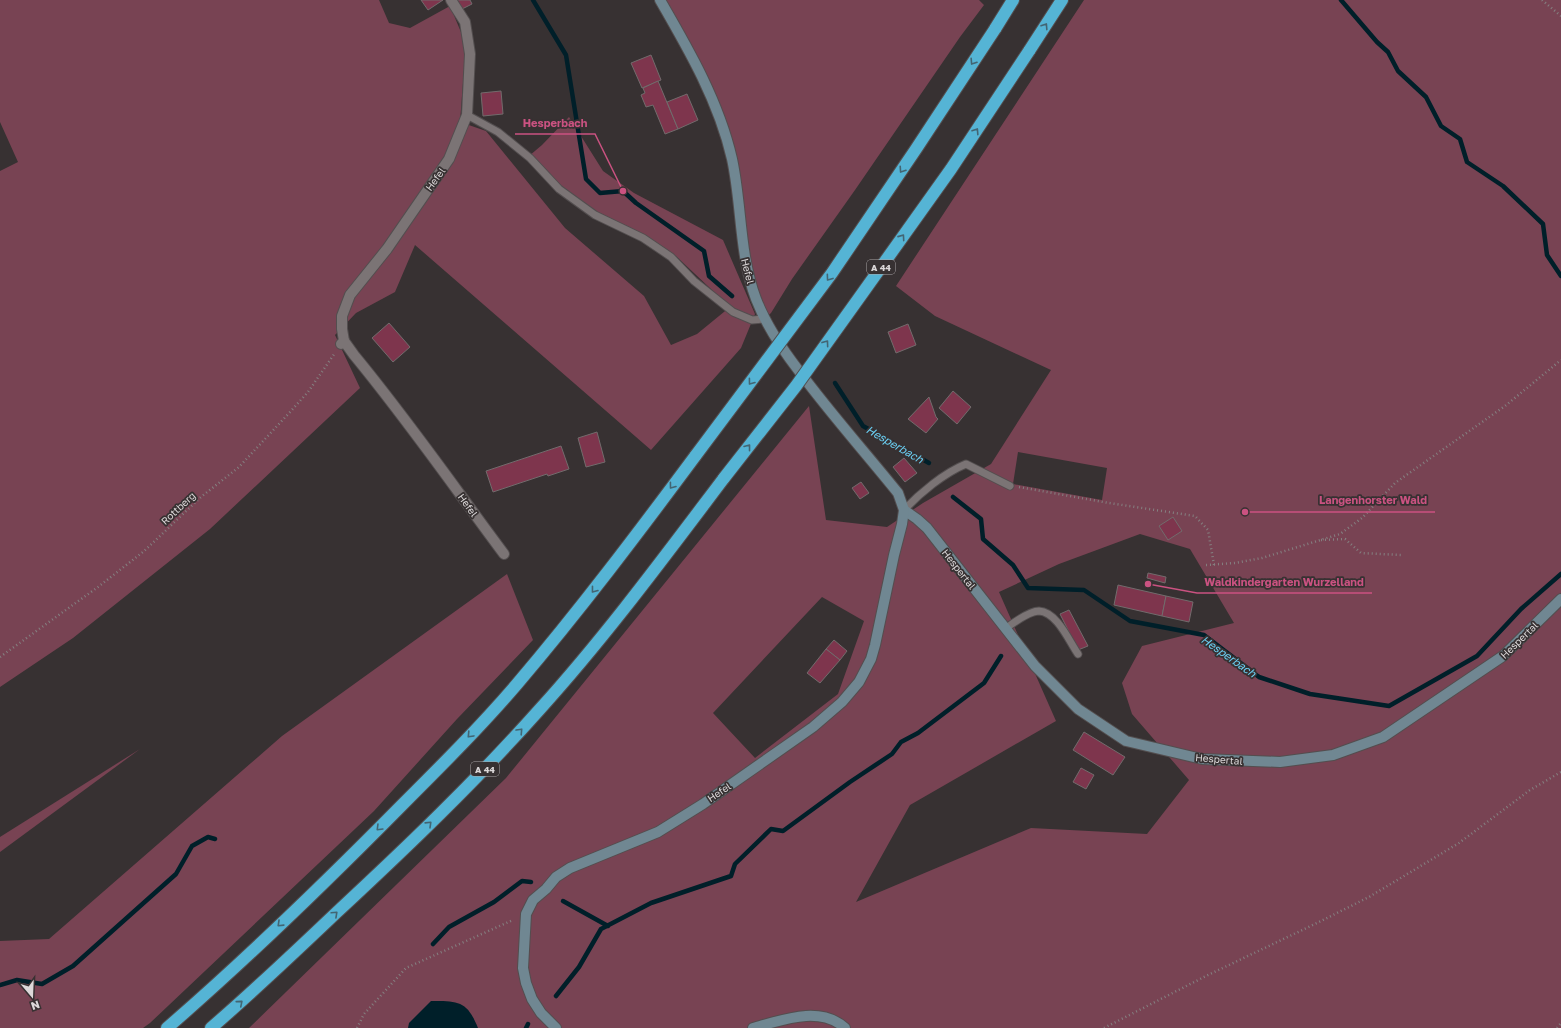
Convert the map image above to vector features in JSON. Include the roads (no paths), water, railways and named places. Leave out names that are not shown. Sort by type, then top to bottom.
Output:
[{"type":"highway","points":[[167,1028],[223,979],[349,859],[516,686],[627,547],[832,274],[1013,0]]},
{"type":"highway","name":"A 44","points":[[211,1028],[242,1002],[360,891],[482,772],[595,646],[796,386],[951,168],[1062,0]]},
{"type":"main road","name":"Hefel","points":[[556,1028],[541,1013],[532,998],[526,983],[523,968],[526,914],[532,900],[546,889],[556,877],[570,868],[658,832],[746,774],[813,727],[842,702],[859,682],[871,659],[904,510],[898,493],[811,388],[786,354],[764,318],[749,279],[744,258],[732,161],[726,139],[711,99],[691,54],[660,0]]},
{"type":"main road","name":"Hespertal","points":[[904,510],[917,518],[927,528],[1036,666],[1078,709],[1126,741],[1202,759],[1280,762],[1333,755],[1383,737],[1503,656],[1561,599]]},
{"type":"main road","points":[[753,1028],[786,1019],[814,1015],[834,1020],[845,1028]]},
{"type":"street","name":"Hefel","points":[[451,0],[465,22],[470,54],[467,115],[449,158],[387,249],[350,295],[342,316],[343,342],[446,474],[504,554]]},
{"type":"lane","points":[[467,115],[498,132],[530,158],[559,189],[595,215],[643,238],[671,257],[694,281],[733,312],[752,320],[764,318]]},
{"type":"lane","points":[[904,510],[916,498],[953,469],[966,464],[1010,486]]},
{"type":"lane","points":[[1006,629],[1021,618],[1038,611],[1047,613],[1056,619],[1078,654]]},
{"type":"water","points":[[431,1001],[449,1001],[461,1004],[470,1012],[478,1028],[408,1028],[409,1023]]},
{"type":"waterway","name":"Hesperbach","points":[[533,0],[566,55],[586,179],[600,193],[623,191],[636,203],[704,251],[709,276],[732,296]]},
{"type":"waterway","points":[[1341,0],[1377,42],[1388,52],[1398,71],[1426,97],[1441,126],[1460,139],[1467,162],[1503,186],[1543,224],[1547,255],[1561,276]]},
{"type":"waterway","name":"Hesperbach","points":[[835,383],[863,426],[929,463]]},
{"type":"waterway","name":"Hesperbach","points":[[953,497],[981,519],[983,539],[1013,565],[1028,588],[1084,590],[1130,621],[1204,635],[1259,677],[1310,694],[1389,706],[1477,656],[1521,609],[1561,574]]},
{"type":"waterway","points":[[556,996],[579,967],[601,929],[651,903],[731,876],[735,864],[771,829],[783,831],[850,782],[892,754],[901,742],[918,733],[984,683],[1001,656]]},
{"type":"waterway","points":[[0,985],[17,980],[42,984],[73,966],[176,874],[192,846],[208,837],[215,839]]},
{"type":"waterway","points":[[433,944],[449,927],[494,902],[522,881],[531,882]]},
{"type":"waterway","points":[[563,901],[608,926]]},
{"type":"waterway","points":[[526,1028],[528,1024]]},
{"type":"place","name":"Hesperbach","points":[[623,191]]},
{"type":"place","name":"Langenhorster Wald","points":[[1245,512]]},
{"type":"place","name":"Waldkindergarten Wurzelland","points":[[1148,584]]}]
